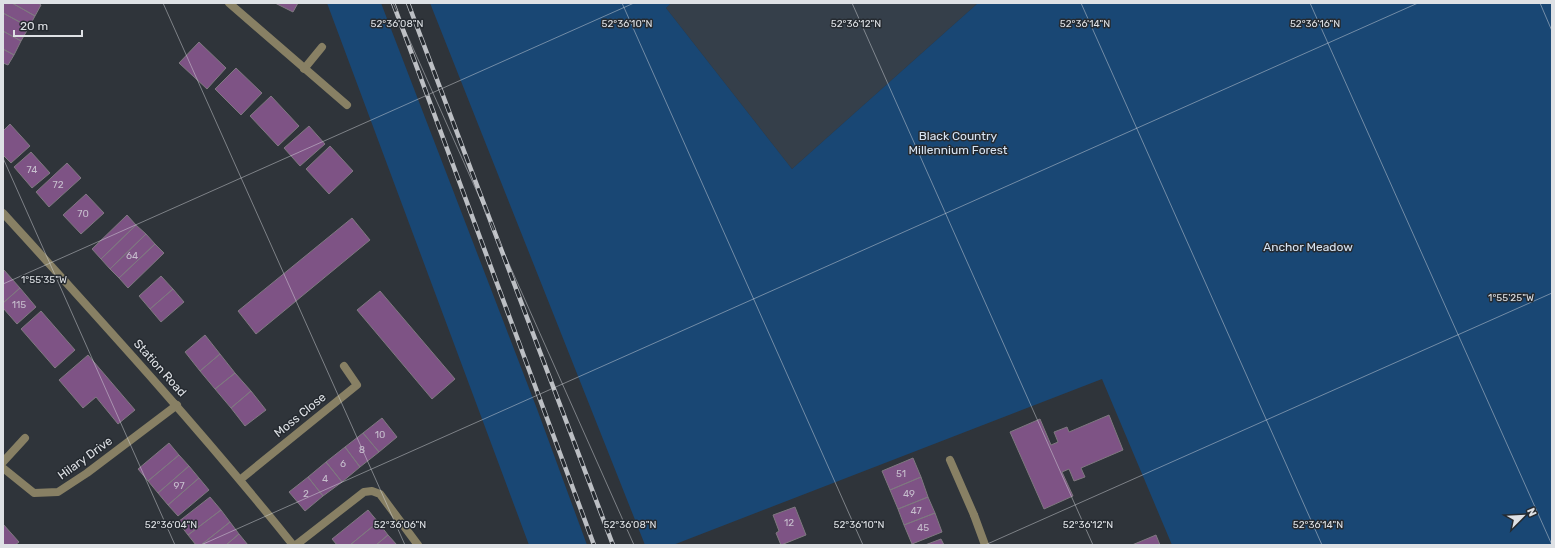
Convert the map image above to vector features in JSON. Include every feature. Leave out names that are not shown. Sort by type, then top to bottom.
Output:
[{"type":"street","points":[[229,3],[347,105]]},
{"type":"street","points":[[304,69],[322,48]]},
{"type":"street","name":"Station Road","points":[[3,213],[177,405],[241,479],[295,545]]},
{"type":"street","name":"Moss Close","points":[[241,479],[357,385],[344,366]]},
{"type":"street","name":"Hilary Drive","points":[[3,468],[34,493],[58,492],[177,405]]},
{"type":"street","points":[[3,462],[25,438]]},
{"type":"street","points":[[950,460],[974,515],[985,545]]},
{"type":"street","points":[[295,545],[364,492],[372,491],[380,494],[418,545]]},
{"type":"shaded area","points":[[671,3],[978,3],[792,169],[666,8]]},
{"type":"green space","points":[[327,3],[381,3],[537,409],[587,545],[529,545]]},
{"type":"green space","name":"Anchor Meadow","points":[[430,3],[671,3],[666,8],[792,169],[978,3],[1552,3],[1552,545],[1172,545],[1102,379],[673,545],[645,545]]},
{"type":"building","points":[[3,3],[12,3],[35,16],[29,27],[3,13]]},
{"type":"building","points":[[12,3],[38,3],[41,5],[35,16]]},
{"type":"building","points":[[275,3],[298,3],[293,12]]},
{"type":"building","points":[[3,13],[29,27],[21,41],[3,31]]},
{"type":"building","points":[[3,31],[21,41],[14,55],[3,49]]},
{"type":"building","points":[[199,42],[226,68],[207,89],[179,63]]},
{"type":"building","points":[[3,49],[14,55],[8,65],[3,63]]},
{"type":"building","points":[[236,68],[262,93],[241,115],[215,89]]},
{"type":"building","points":[[271,96],[299,126],[278,146],[250,116]]},
{"type":"building","points":[[10,124],[30,146],[11,163],[3,155],[3,131]]},
{"type":"building","points":[[309,126],[325,144],[300,166],[284,148]]},
{"type":"building","points":[[330,146],[353,171],[329,194],[306,169]]},
{"type":"building","points":[[31,152],[50,173],[32,188],[14,167]]},
{"type":"building","points":[[67,163],[81,178],[49,207],[36,192]]},
{"type":"building","points":[[86,194],[104,213],[81,234],[63,215]]},
{"type":"building","points":[[127,215],[136,225],[101,259],[92,249]]},
{"type":"building","points":[[352,218],[370,240],[256,334],[238,311]]},
{"type":"building","points":[[136,225],[146,234],[110,269],[101,259]]},
{"type":"building","points":[[146,234],[155,244],[119,278],[110,269]]},
{"type":"building","points":[[155,244],[164,253],[128,288],[119,278]]},
{"type":"building","points":[[4,270],[20,288],[3,303],[3,271]]},
{"type":"building","points":[[161,276],[173,289],[150,309],[139,296]]},
{"type":"building","points":[[20,288],[36,307],[17,324],[3,308],[3,303]]},
{"type":"building","points":[[173,289],[184,302],[161,322],[150,309]]},
{"type":"building","points":[[380,291],[455,379],[432,399],[357,310]]},
{"type":"building","points":[[41,311],[75,350],[55,368],[21,329]]},
{"type":"building","points":[[205,335],[220,354],[200,371],[185,352]]},
{"type":"building","points":[[220,354],[235,373],[215,389],[200,371]]},
{"type":"building","points":[[88,355],[135,410],[118,424],[96,397],[83,408],[59,380]]},
{"type":"building","points":[[235,373],[251,391],[231,408],[215,389]]},
{"type":"building","points":[[251,391],[266,410],[245,426],[231,408]]},
{"type":"building","points":[[1109,415],[1123,450],[1081,468],[1085,477],[1074,481],[1069,469],[1062,472],[1073,496],[1044,509],[1010,432],[1040,419],[1051,445],[1058,442],[1054,432],[1067,427],[1069,432]]},
{"type":"building","points":[[382,418],[397,437],[379,452],[363,433]]},
{"type":"building","points":[[363,433],[379,452],[360,467],[345,447]]},
{"type":"building","points":[[169,443],[179,455],[148,481],[138,469]]},
{"type":"building","points":[[345,447],[360,467],[342,482],[326,462]]},
{"type":"building","points":[[179,455],[189,466],[158,493],[148,481]]},
{"type":"building","points":[[913,458],[921,477],[890,490],[882,471]]},
{"type":"building","points":[[326,462],[342,482],[323,496],[308,477]]},
{"type":"building","points":[[189,466],[199,478],[168,505],[158,493]]},
{"type":"building","points":[[308,477],[323,496],[305,511],[289,492]]},
{"type":"building","points":[[921,477],[928,497],[898,509],[890,490]]},
{"type":"building","points":[[199,478],[209,490],[178,516],[168,505]]},
{"type":"building","points":[[210,497],[221,510],[188,535],[178,522]]},
{"type":"building","points":[[928,497],[935,513],[904,525],[898,509]]},
{"type":"building","points":[[795,507],[806,535],[781,545],[776,533],[779,531],[773,515]]},
{"type":"building","points":[[221,510],[230,522],[201,545],[196,545],[188,535]]},
{"type":"building","points":[[368,510],[378,522],[350,545],[337,545],[332,539]]},
{"type":"building","points":[[935,513],[942,532],[912,544],[904,525]]},
{"type":"building","points":[[230,522],[239,534],[226,545],[201,545]]},
{"type":"building","points":[[378,522],[388,535],[376,545],[350,545]]},
{"type":"building","points":[[3,524],[19,542],[15,545],[3,545]]},
{"type":"building","points":[[239,534],[248,545],[226,545]]},
{"type":"building","points":[[388,535],[397,545],[376,545]]},
{"type":"building","points":[[1156,535],[1160,545],[1132,545]]},
{"type":"building","points":[[941,539],[944,545],[925,545]]},
{"type":"railway","points":[[393,3],[594,545]]},
{"type":"railway","points":[[408,3],[613,545]]},
{"type":"park label","name":"Black Country Millennium Forest","points":[[958,143]]}]
